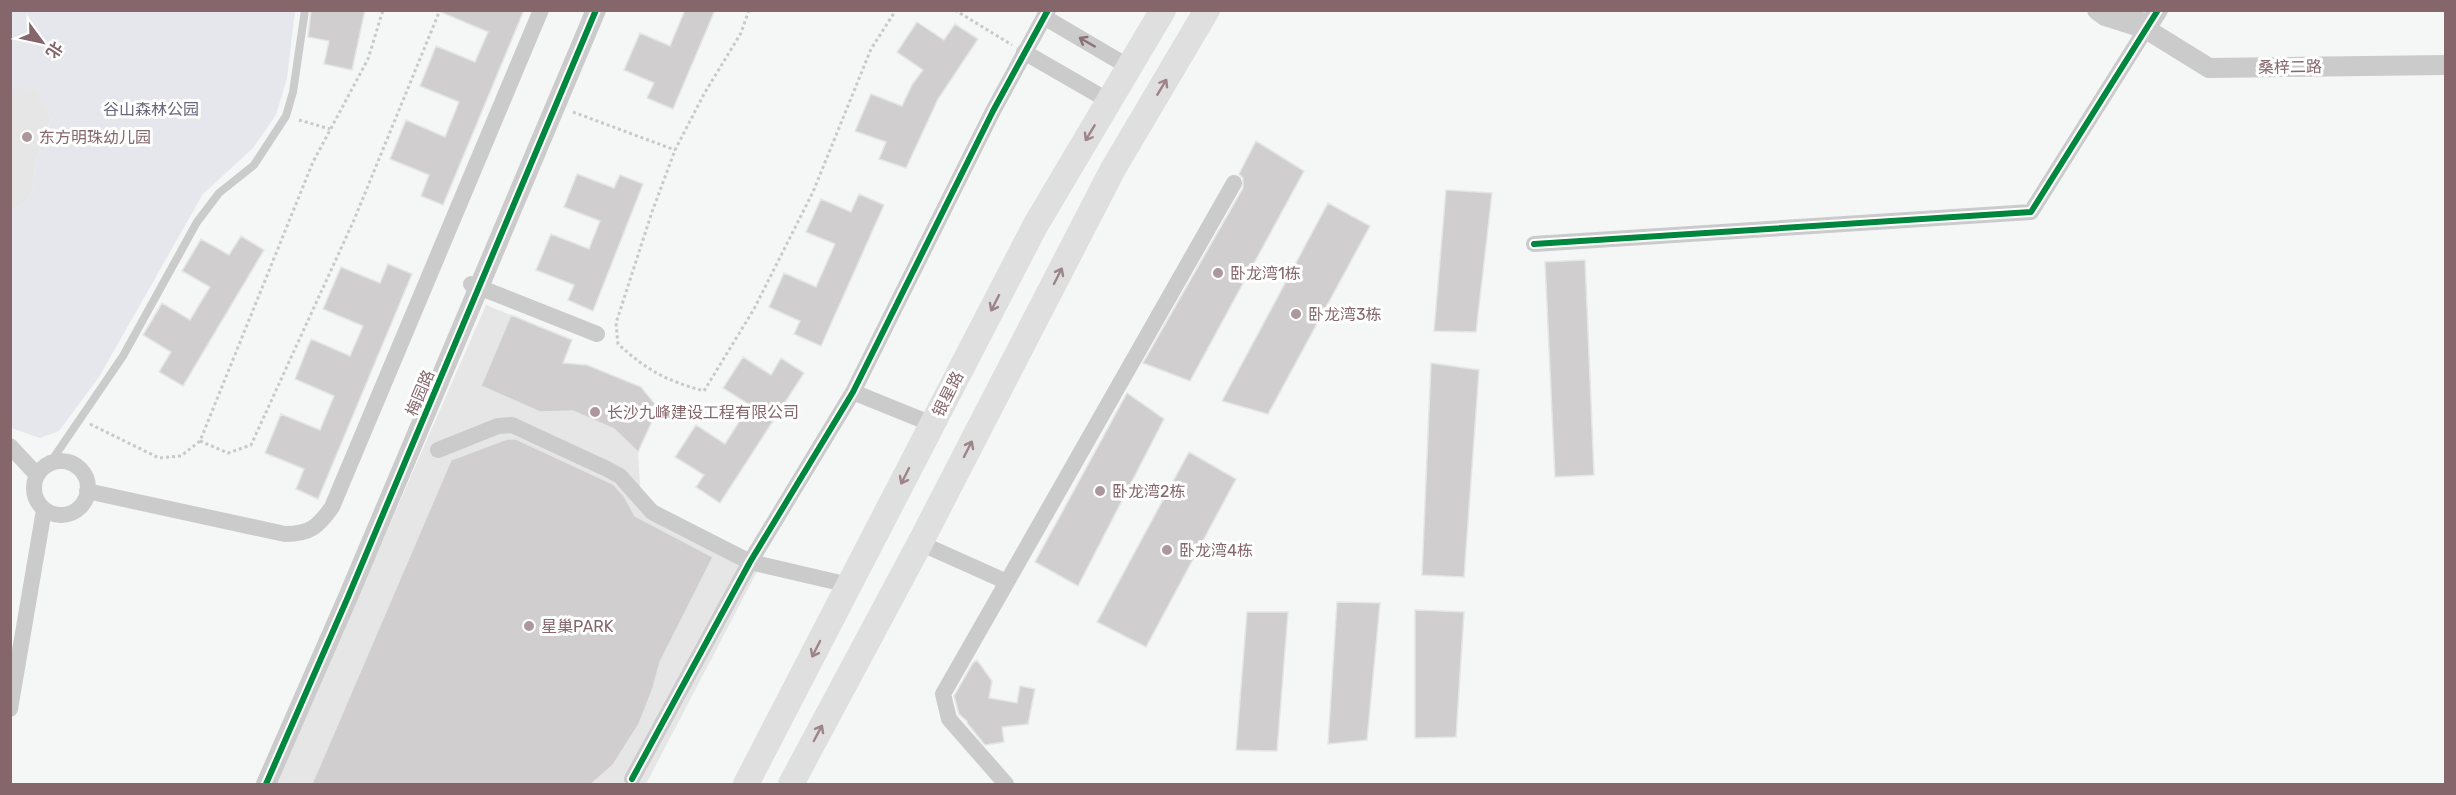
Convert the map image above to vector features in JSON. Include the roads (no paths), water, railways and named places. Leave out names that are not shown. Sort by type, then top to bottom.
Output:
[{"type":"main road","name":"银星路","points":[[746,784],[1035,226],[1163,10]]},
{"type":"main road","points":[[791,784],[920,543],[1113,169],[1207,10]]},
{"type":"street","points":[[87,491],[285,534],[300,534],[322,521],[332,507],[541,10]]},
{"type":"street","name":"梅园路","points":[[266,784],[475,285],[587,10]]},
{"type":"street","name":"梅园路","points":[[257,784],[596,10]]},
{"type":"street","name":"桑梓二路","points":[[2097,10],[2105,16],[2146,29]]},
{"type":"street","name":"桑梓二路","points":[[2127,10],[2146,29],[2209,68],[2445,65]]},
{"type":"street","points":[[1534,244],[2031,212],[2158,10]]},
{"type":"street","points":[[632,779],[750,562],[853,392],[1024,52],[1046,14],[1129,67]]},
{"type":"street","points":[[1024,52],[1109,101]]},
{"type":"street","points":[[1006,784],[949,719],[943,694],[1234,183]]},
{"type":"street","points":[[475,285],[597,334]]},
{"type":"street","points":[[853,392],[932,424]]},
{"type":"street","points":[[438,450],[498,426],[512,425],[620,476],[651,512],[750,562],[849,585]]},
{"type":"street","points":[[10,446],[37,475]]},
{"type":"street","points":[[59,461],[75,465],[86,478],[87,491],[82,505],[75,512],[57,516],[44,510],[36,500],[34,492],[37,475],[50,464],[59,461]]},
{"type":"street","points":[[10,710],[44,510]]},
{"type":"street","points":[[920,543],[1007,582]]},
{"type":"lane","points":[[50,464],[123,356],[197,222],[219,193],[254,165],[286,116],[293,92],[305,10]]},
{"type":"place","name":"东方明珠幼儿园","points":[[27,137]]},
{"type":"place","name":"卧龙湾1栋","points":[[1218,273]]},
{"type":"place","name":"卧龙湾3栋","points":[[1296,314]]},
{"type":"place","name":"长沙九峰建设工程有限公司","points":[[595,412]]},
{"type":"place","name":"卧龙湾2栋","points":[[1100,491]]},
{"type":"place","name":"卧龙湾4栋","points":[[1167,550]]},
{"type":"place","name":"星巢PARK","points":[[529,626]]},
{"type":"park label","name":"谷山森林公园","points":[[151,109]]}]
